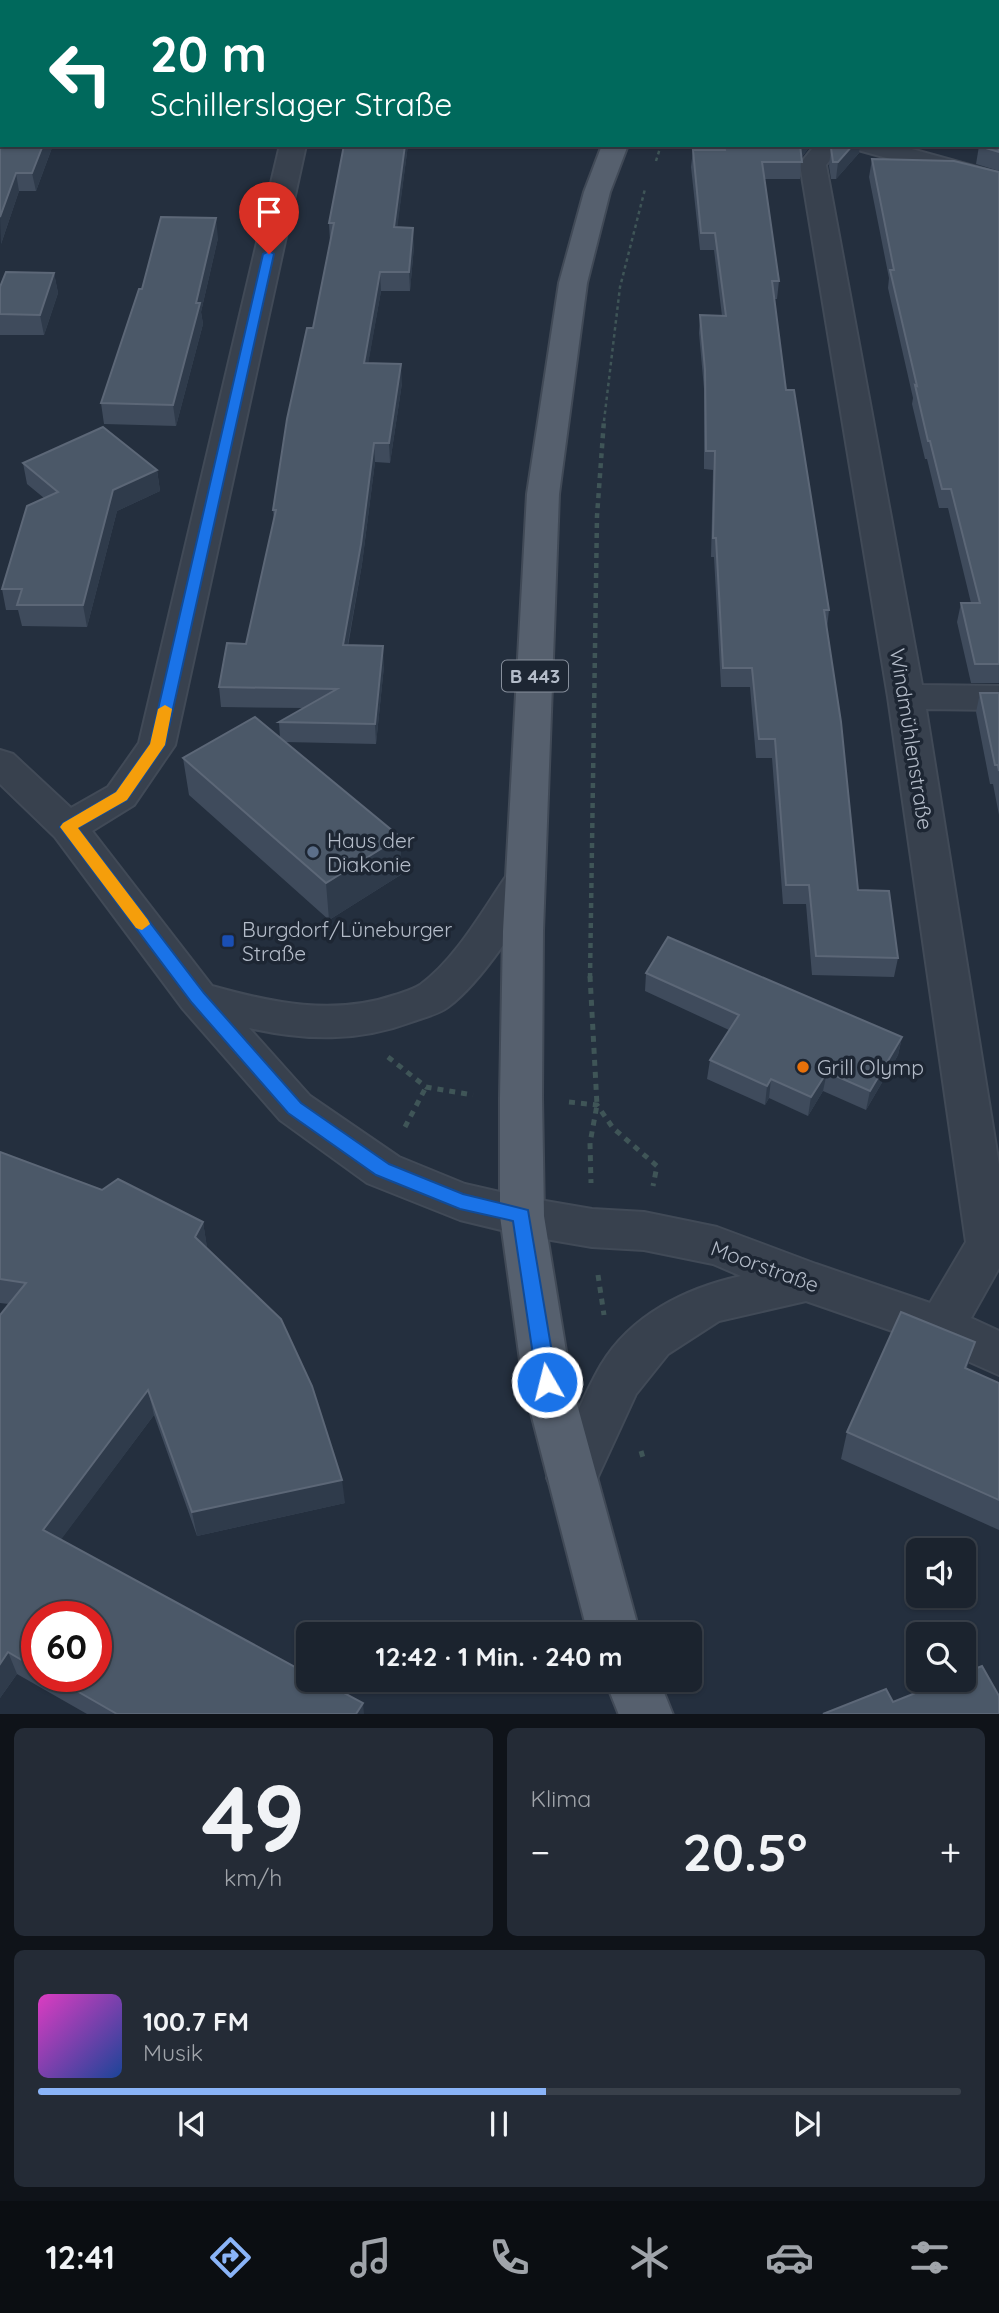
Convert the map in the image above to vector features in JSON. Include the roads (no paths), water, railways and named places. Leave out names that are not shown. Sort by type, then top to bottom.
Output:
[{"type":"main road","name":"B 443","points":[[611,1622],[547,1382],[522,1216],[523,931],[543,494],[573,283],[597,192],[614,147]]},
{"type":"main road","points":[[637,1692],[646,1714]]},
{"type":"street","points":[[68,827],[121,796],[157,745],[293,147]]},
{"type":"street","name":"Windmühlenstraße","points":[[827,147],[813,164],[906,698],[989,1244],[942,1327]]},
{"type":"street","points":[[874,147],[999,181]]},
{"type":"street","points":[[906,698],[999,698]]},
{"type":"street","name":"Moorstraße","points":[[0,763],[68,827],[198,998],[295,1108],[383,1170],[460,1201],[522,1216],[592,1228],[644,1231],[717,1246],[806,1281],[942,1327],[999,1354]]},
{"type":"street","points":[[198,998],[268,1018],[346,1025],[389,1015],[434,996],[461,968],[526,878]]},
{"type":"street","points":[[572,1478],[619,1379],[651,1339],[708,1303],[806,1281]]},
{"type":"place","name":"Haus der Diakonie","points":[[313,852]]},
{"type":"place","name":"Burgdorf/Lüneburger Straße","points":[[228,941]]},
{"type":"place","name":"Grill Olymp","points":[[803,1067]]}]
